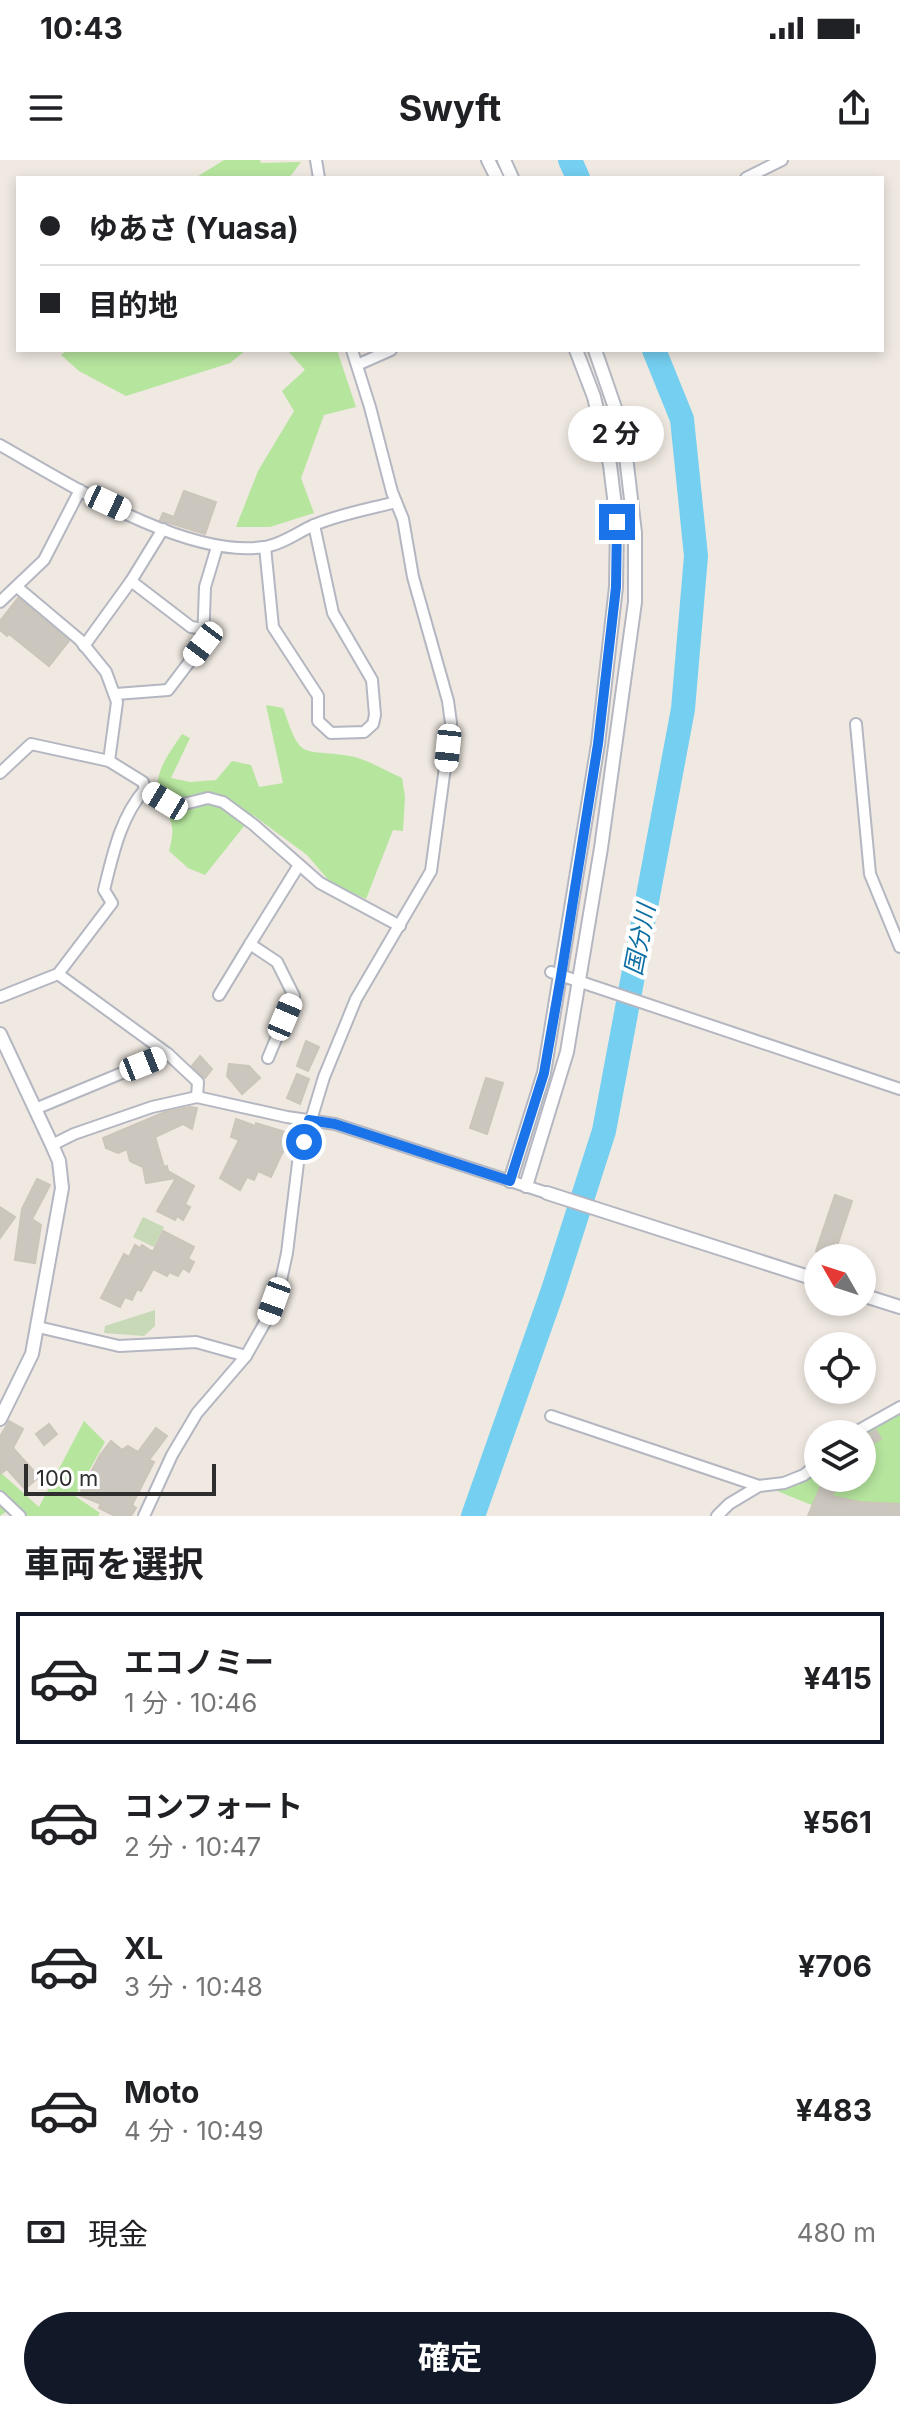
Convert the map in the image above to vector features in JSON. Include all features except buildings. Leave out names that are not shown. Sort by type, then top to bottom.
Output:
[{"type":"street","points":[[750,176],[782,160]]},
{"type":"street","points":[[144,1516],[172,1455],[197,1413],[246,1356],[268,1317],[287,1253],[298,1163],[309,1120],[356,999],[431,871],[451,723],[448,701],[413,577],[403,519],[353,352]]},
{"type":"street","points":[[357,365],[386,352]]},
{"type":"street","points":[[510,1181],[544,1073],[556,974],[598,744],[616,587],[617,522],[610,465],[594,397],[577,352]]},
{"type":"street","points":[[526,1186],[567,1052],[635,602],[635,533],[623,431],[596,352]]},
{"type":"street","points":[[0,445],[80,490],[163,529],[217,547],[265,547],[314,525],[396,502]]},
{"type":"street","points":[[0,602],[44,560],[80,490]]},
{"type":"street","points":[[265,547],[273,627],[318,696],[318,721],[331,733],[364,732],[373,724],[375,715],[372,680],[333,613],[314,525]]},
{"type":"street","points":[[84,646],[131,581],[163,529]]},
{"type":"street","points":[[116,694],[168,690],[203,644],[205,587],[217,547]]},
{"type":"street","points":[[131,581],[191,627],[205,629]]},
{"type":"street","points":[[17,587],[84,646],[106,672],[116,694],[109,761]]},
{"type":"street","points":[[856,724],[870,874],[900,947]]},
{"type":"street","points":[[0,773],[31,744],[109,761],[143,782],[145,789],[165,801],[184,804],[208,798],[223,802],[332,891],[400,926]]},
{"type":"street","points":[[0,997],[58,974],[112,903],[104,890],[110,863],[124,820],[145,789]]},
{"type":"street","points":[[219,995],[299,865]]},
{"type":"street","points":[[250,944],[277,962],[294,996],[268,1058]]},
{"type":"street","points":[[58,974],[168,1054],[198,1082],[197,1097]]},
{"type":"street","points":[[556,974],[900,1089]]},
{"type":"street","points":[[0,1034],[59,1161],[62,1188],[32,1354],[0,1419]]},
{"type":"street","points":[[35,1109],[168,1054]]},
{"type":"street","points":[[52,1145],[74,1134],[152,1107],[197,1097],[335,1124],[804,1276]]},
{"type":"street","points":[[876,1299],[900,1307]]},
{"type":"street","points":[[38,1327],[119,1346],[196,1342],[246,1356]]},
{"type":"street","points":[[876,1420],[900,1407]]},
{"type":"street","points":[[551,1416],[759,1486]]},
{"type":"street","points":[[717,1516],[729,1504],[759,1486],[784,1483],[804,1475]]},
{"type":"street","points":[[0,1497],[20,1516]]},
{"type":"green space","points":[[224,160],[301,162],[290,176],[198,176]]},
{"type":"green space","points":[[65,352],[244,352],[230,363],[126,396],[79,371],[61,355]]},
{"type":"green space","points":[[289,352],[338,352],[356,407],[324,415],[301,478],[314,513],[270,527],[236,527],[258,471],[294,411],[282,391],[305,370]]},
{"type":"green space","points":[[266,705],[283,708],[294,737],[304,749],[350,756],[402,778],[405,797],[403,831],[393,830],[366,899],[331,883],[307,855],[253,815],[205,875],[188,868],[169,851],[171,824],[157,784],[165,761],[182,734],[190,738],[171,778],[190,782],[216,780],[232,761],[251,765],[259,787],[283,783]]},
{"type":"green space","points":[[143,1217],[164,1227],[154,1247],[133,1237]]},
{"type":"green space","points":[[155,1310],[155,1326],[144,1336],[104,1333],[105,1326]]},
{"type":"green space","points":[[900,1412],[900,1516],[834,1514],[772,1489],[804,1474],[804,1492],[876,1492],[876,1426]]},
{"type":"green space","points":[[84,1421],[105,1442],[75,1496],[100,1513],[98,1516],[24,1516],[14,1506],[0,1516],[0,1472],[39,1507]]},
{"type":"waterway","name":"国分川","points":[[570,160],[577,176]]},
{"type":"waterway","name":"国分川","points":[[473,1516],[553,1290],[604,1131],[683,709],[696,556],[682,419],[655,352]]},
{"type":"route","points":[[304,1142],[309,1120],[335,1124],[510,1181],[544,1073],[561,976],[598,744],[616,587],[617,522]]}]
